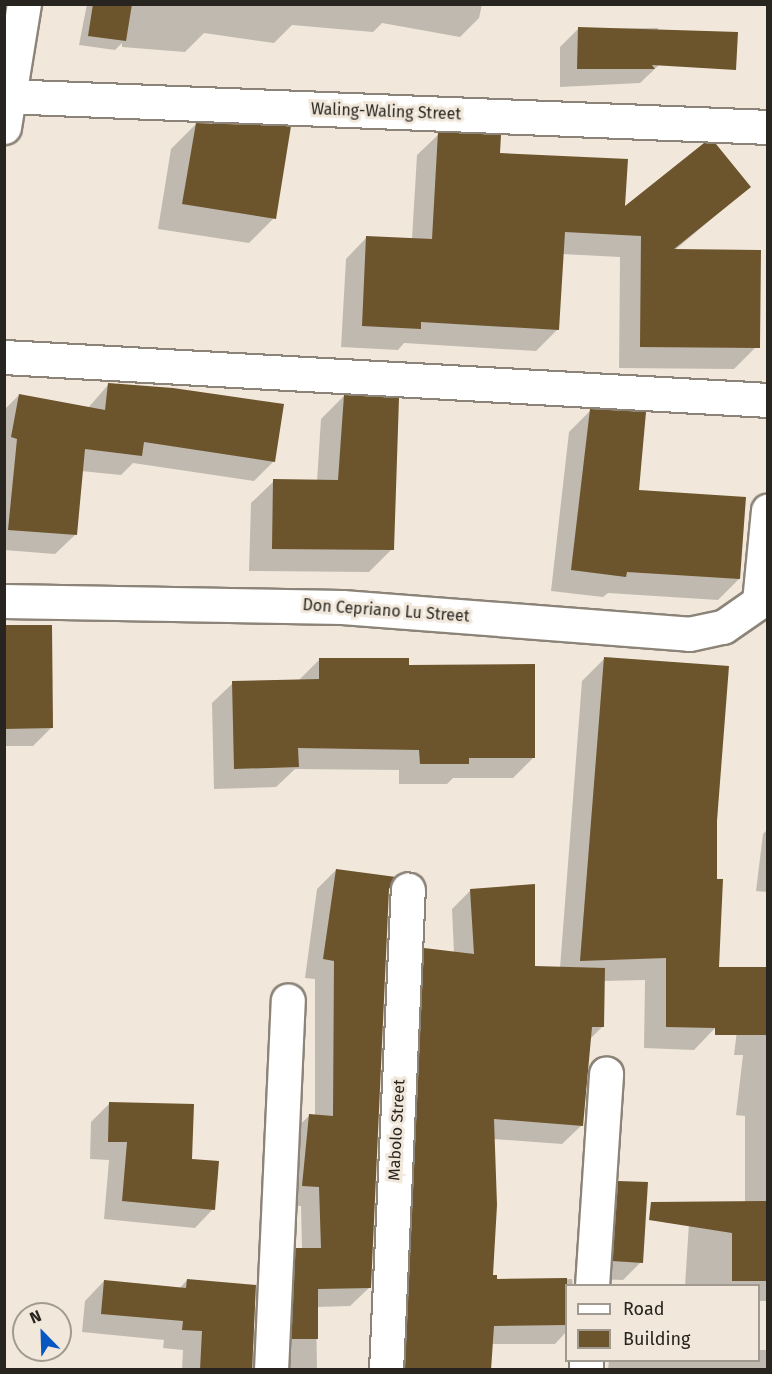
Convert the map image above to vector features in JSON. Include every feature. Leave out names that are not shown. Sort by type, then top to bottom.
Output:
[{"type":"street","points":[[6,107],[24,4]]},
{"type":"street","name":"Waling-Waling Street","points":[[6,107],[768,127]]},
{"type":"street","points":[[4,357],[768,400]]},
{"type":"street","name":"Don Cepriano Lu Street","points":[[4,601],[342,607],[689,634],[723,627],[759,602],[768,510]]},
{"type":"street","name":"Mabolo Street","points":[[386,1370],[408,890]]},
{"type":"street","points":[[271,1370],[288,1000]]},
{"type":"street","points":[[592,1284],[606,1073]]},
{"type":"building","points":[[93,4],[132,4],[126,41],[88,36]]},
{"type":"building","points":[[578,27],[738,32],[736,70],[652,65],[655,69],[577,69]]},
{"type":"building","points":[[196,123],[291,126],[276,219],[182,204]]},
{"type":"building","points":[[438,132],[501,135],[500,153],[628,159],[625,206],[704,143],[716,144],[751,187],[674,249],[761,250],[760,348],[640,347],[641,236],[565,232],[559,330],[421,322],[421,329],[362,326],[366,236],[432,239]]},
{"type":"building","points":[[108,383],[173,388],[284,404],[275,462],[144,442],[142,456],[85,449],[77,535],[8,530],[17,439],[11,437],[19,394],[105,410]]},
{"type":"building","points":[[344,395],[399,398],[394,550],[272,549],[273,479],[338,480]]},
{"type":"building","points":[[590,409],[646,412],[639,490],[746,497],[740,579],[627,572],[626,577],[571,570]]},
{"type":"building","points":[[4,625],[52,625],[53,728],[4,729]]},
{"type":"building","points":[[604,657],[729,666],[717,821],[717,879],[723,879],[719,967],[768,967],[768,1035],[715,1035],[715,1028],[666,1027],[666,958],[580,961]]},
{"type":"building","points":[[319,658],[409,658],[409,665],[535,664],[535,758],[469,758],[469,764],[420,764],[419,750],[298,748],[299,767],[234,769],[232,681],[319,679]]},
{"type":"building","points":[[336,869],[396,877],[389,889],[371,1288],[318,1289],[318,1339],[291,1339],[295,1248],[321,1248],[319,1187],[302,1186],[309,1114],[333,1116],[334,961],[323,959]]},
{"type":"building","points":[[535,884],[535,966],[605,968],[604,1027],[592,1027],[583,1126],[494,1119],[497,1205],[493,1275],[497,1275],[497,1279],[567,1278],[565,1325],[494,1326],[491,1370],[405,1370],[424,948],[474,954],[470,889]]},
{"type":"building","points":[[109,1102],[194,1104],[192,1159],[219,1161],[215,1210],[122,1201],[127,1142],[108,1142]]},
{"type":"building","points":[[618,1181],[648,1182],[643,1263],[612,1261]]},
{"type":"building","points":[[768,1201],[768,1281],[732,1281],[732,1233],[649,1220],[651,1202]]},
{"type":"building","points":[[187,1279],[256,1285],[252,1370],[200,1370],[202,1331],[182,1330],[183,1321],[101,1314],[104,1280],[186,1288]]}]
